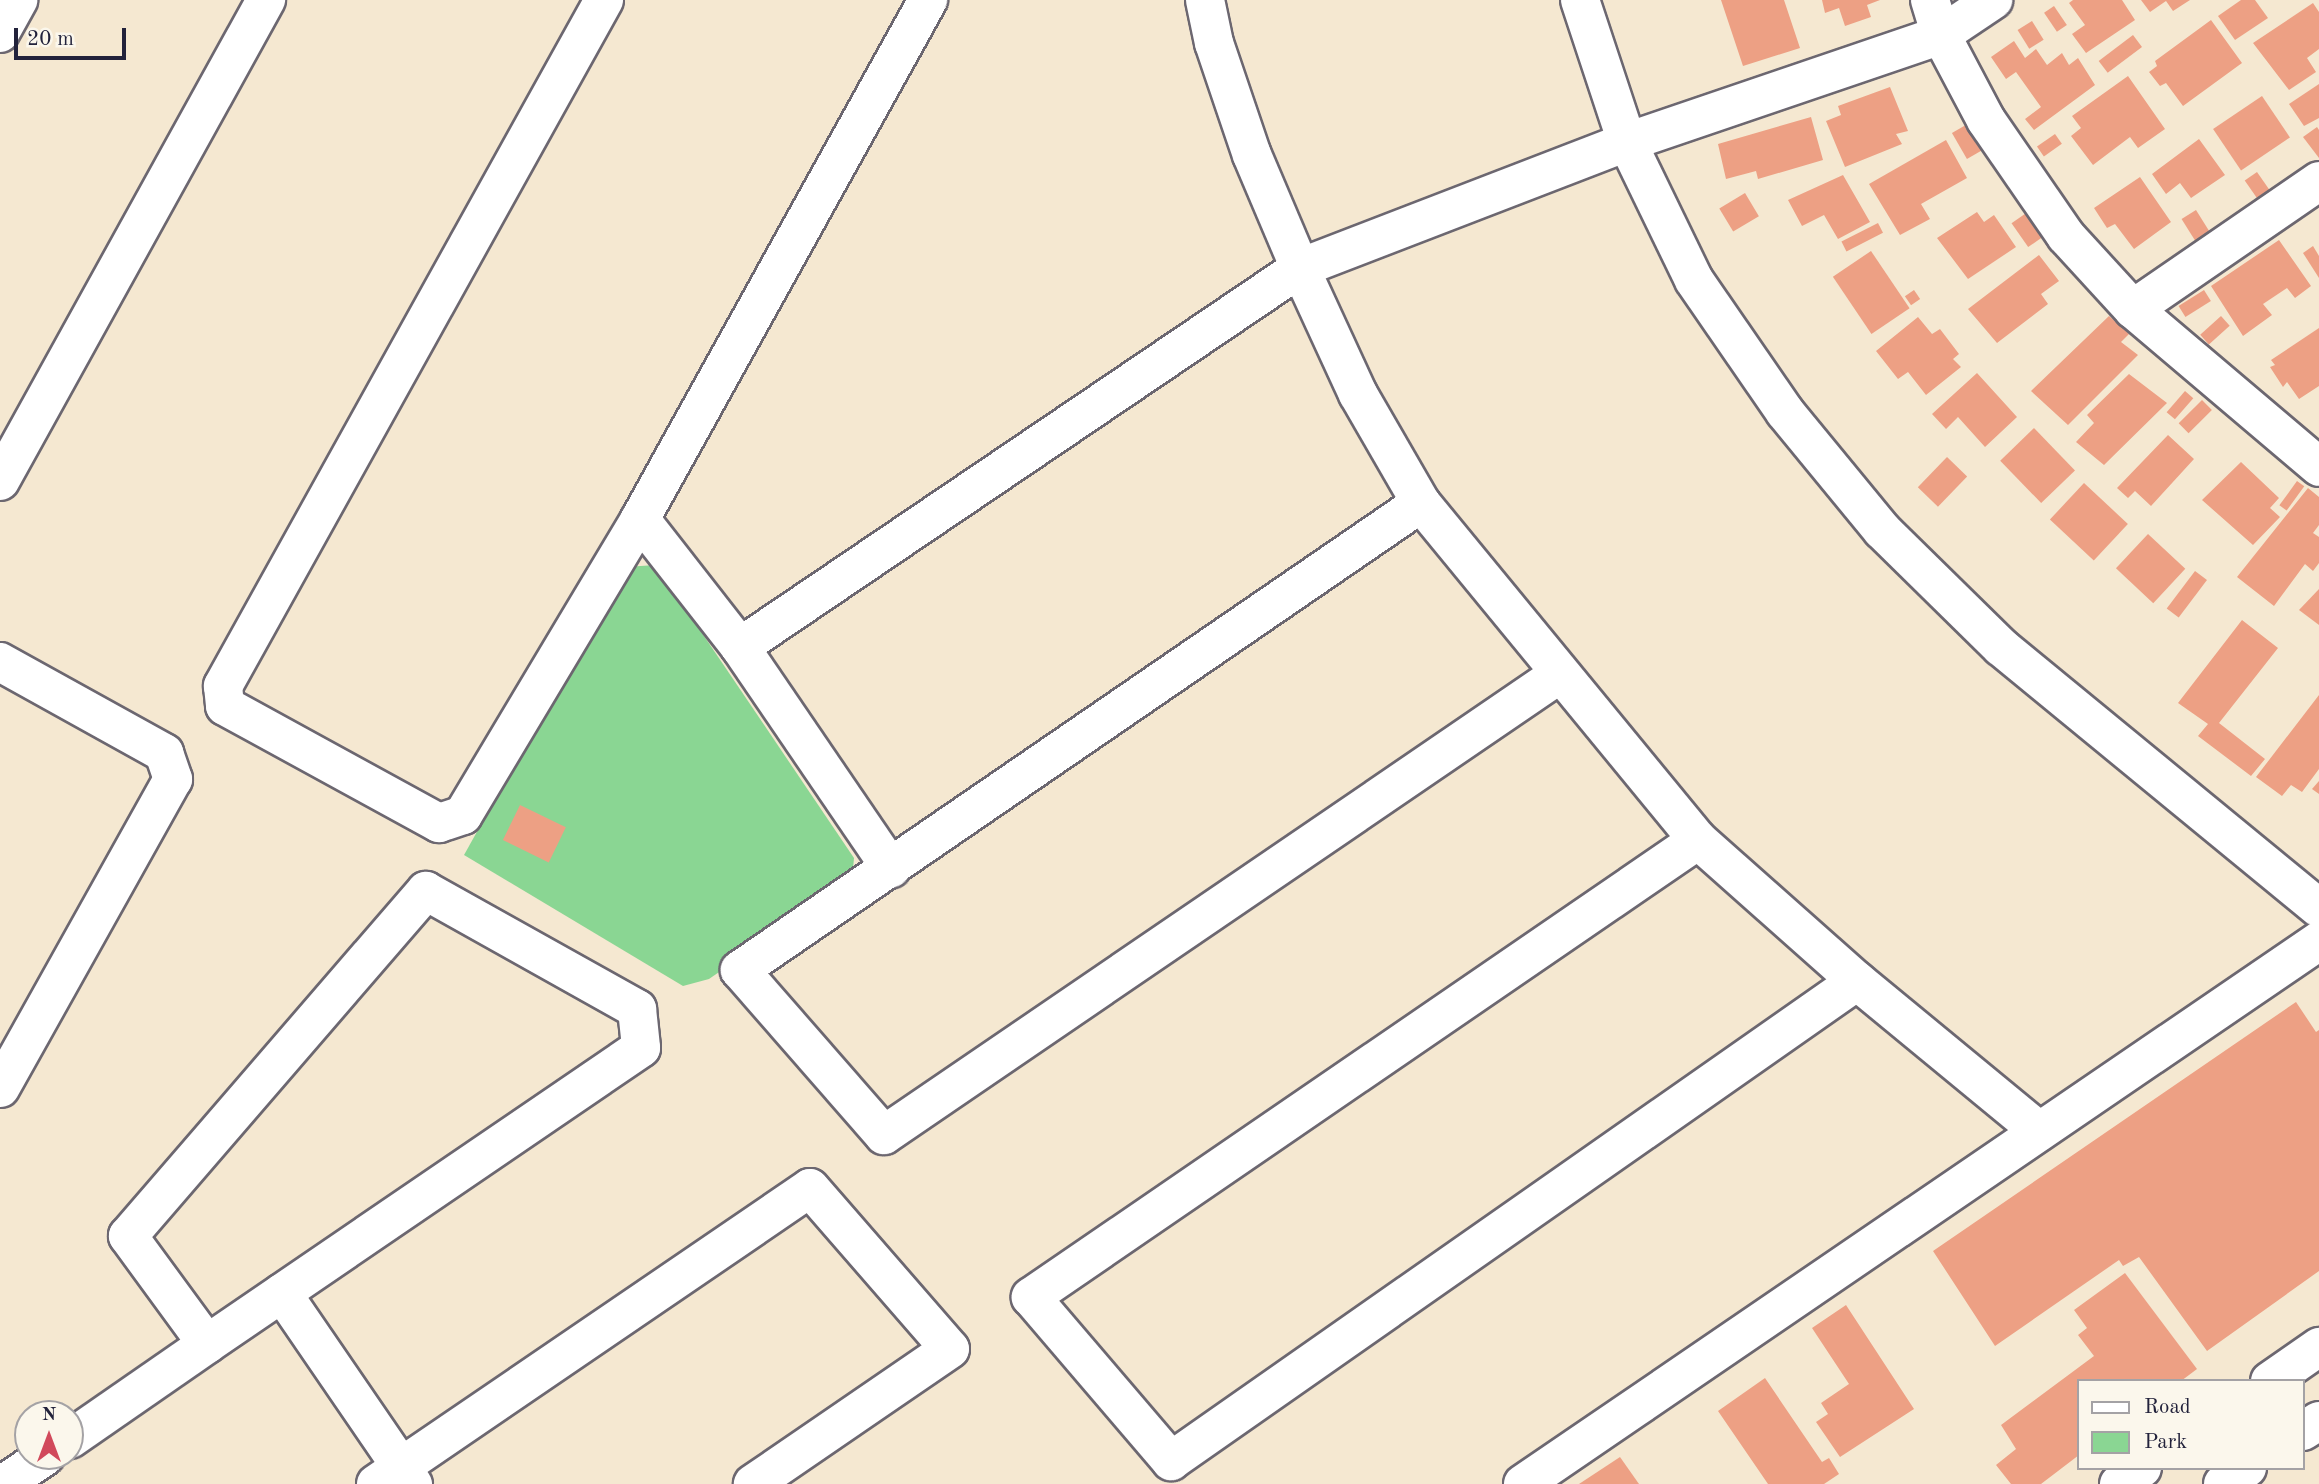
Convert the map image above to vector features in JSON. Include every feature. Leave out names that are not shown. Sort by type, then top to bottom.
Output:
[{"type":"street","points":[[0,33],[18,0]]},
{"type":"street","points":[[0,481],[267,0]]},
{"type":"street","points":[[604,0],[223,687],[225,706],[439,823],[463,815],[640,519],[928,0]]},
{"type":"street","points":[[1205,0],[1214,43],[1252,155],[1300,268],[1358,394],[1421,503],[1558,675],[1698,840],[1857,981],[2039,1131]]},
{"type":"street","points":[[1580,0],[1627,142],[1694,280],[1785,412],[1882,530],[2001,647],[2319,908]]},
{"type":"street","points":[[740,647],[1300,268],[1627,142],[1936,18],[1993,0]]},
{"type":"street","points":[[1936,18],[1986,120],[2066,236],[2133,309],[2319,467]]},
{"type":"street","points":[[2133,309],[2319,181]]},
{"type":"street","points":[[1421,503],[740,970],[884,1135],[1558,675]]},
{"type":"street","points":[[640,519],[740,647],[891,868]]},
{"type":"street","points":[[0,662],[164,752],[173,779],[0,1088]]},
{"type":"street","points":[[1698,840],[1031,1297],[1171,1461],[1857,981]]},
{"type":"street","points":[[84,1429],[641,1048],[637,1009],[426,891],[128,1236],[207,1344]]},
{"type":"street","points":[[1533,1481],[2319,941]]},
{"type":"street","points":[[282,1293],[396,1478],[810,1188],[950,1349],[753,1484]]},
{"type":"street","points":[[2273,1379],[2319,1348]]},
{"type":"street","points":[[5,1484],[25,1470]]},
{"type":"street","points":[[2119,1484],[2139,1470]]},
{"type":"street","points":[[2223,1484],[2243,1470]]},
{"type":"green space","points":[[656,565],[854,858],[852,880],[709,979],[683,986],[464,855],[625,567]]},
{"type":"building","points":[[1721,0],[1784,0],[1800,48],[1743,66]]},
{"type":"building","points":[[1822,0],[1880,0],[1867,5],[1871,17],[1845,26],[1839,8],[1825,13]]},
{"type":"building","points":[[2073,0],[2122,0],[2135,20],[2086,53],[2072,34],[2085,25],[2069,3]]},
{"type":"building","points":[[2141,0],[2190,0],[2173,11],[2166,1],[2150,12]]},
{"type":"building","points":[[2241,0],[2255,0],[2268,18],[2235,40],[2218,16]]},
{"type":"building","points":[[2313,3],[2319,12],[2319,49],[2307,58],[2316,72],[2289,90],[2253,43]]},
{"type":"building","points":[[2054,6],[2067,25],[2057,32],[2044,13]]},
{"type":"building","points":[[2211,20],[2242,63],[2183,106],[2166,83],[2160,86],[2149,72],[2157,66],[2155,61]]},
{"type":"building","points":[[2032,21],[2044,40],[2029,49],[2018,30]]},
{"type":"building","points":[[2133,35],[2142,47],[2108,73],[2099,61]]},
{"type":"building","points":[[2014,41],[2025,58],[2036,49],[2047,65],[2062,53],[2069,65],[2078,58],[2095,85],[2034,130],[2025,119],[2041,107],[2016,72],[2006,79],[1991,57]]},
{"type":"building","points":[[2128,76],[2165,129],[2138,148],[2130,137],[2093,165],[2071,136],[2081,128],[2072,116]]},
{"type":"building","points":[[2319,84],[2319,118],[2304,126],[2289,104]]},
{"type":"building","points":[[1890,87],[1908,131],[1896,134],[1902,144],[1845,167],[1826,121],[1841,115],[1838,106]]},
{"type":"building","points":[[2262,96],[2290,137],[2241,170],[2213,129]]},
{"type":"building","points":[[1811,117],[1823,160],[1758,179],[1756,171],[1726,179],[1718,144]]},
{"type":"building","points":[[1971,122],[1986,148],[1967,159],[1952,133]]},
{"type":"building","points":[[2317,127],[2319,130],[2319,158],[2303,137]]},
{"type":"building","points":[[2055,134],[2062,144],[2044,156],[2037,147]]},
{"type":"building","points":[[2199,139],[2225,175],[2191,198],[2180,183],[2166,194],[2152,174]]},
{"type":"building","points":[[1946,140],[1967,178],[1921,204],[1930,219],[1900,235],[1869,184]]},
{"type":"building","points":[[2257,172],[2271,192],[2258,200],[2245,181]]},
{"type":"building","points":[[1843,175],[1870,222],[1838,239],[1824,215],[1802,226],[1788,200]]},
{"type":"building","points":[[2140,177],[2171,222],[2134,249],[2115,224],[2107,228],[2094,208]]},
{"type":"building","points":[[1745,193],[1759,216],[1733,232],[1719,208]]},
{"type":"building","points":[[2032,209],[2049,233],[2028,247],[2012,223]]},
{"type":"building","points":[[2196,210],[2210,232],[2195,241],[2182,219]]},
{"type":"building","points":[[1977,212],[1984,222],[1994,215],[2016,247],[1968,279],[1937,238]]},
{"type":"building","points":[[1878,223],[1883,233],[1846,251],[1841,242]]},
{"type":"building","points":[[2279,240],[2311,286],[2295,298],[2287,288],[2263,304],[2272,315],[2243,336],[2211,286]]},
{"type":"building","points":[[2313,246],[2319,256],[2319,278],[2303,253]]},
{"type":"building","points":[[1871,251],[1910,308],[1871,334],[1833,277]]},
{"type":"building","points":[[2039,255],[2059,281],[2041,294],[2048,304],[1997,343],[1968,309]]},
{"type":"building","points":[[1914,290],[1920,299],[1911,305],[1905,296]]},
{"type":"building","points":[[2204,290],[2211,301],[2185,317],[2179,306]]},
{"type":"building","points":[[2109,316],[2129,334],[2121,342],[2138,355],[2068,425],[2031,391]]},
{"type":"building","points":[[2221,316],[2230,326],[2209,344],[2200,335]]},
{"type":"building","points":[[1918,317],[1932,334],[1940,329],[1959,354],[1953,359],[1961,367],[1926,395],[1908,372],[1898,379],[1876,351]]},
{"type":"building","points":[[2319,328],[2319,386],[2299,399],[2287,382],[2283,387],[2270,367],[2275,365],[2271,360]]},
{"type":"building","points":[[1977,373],[2017,417],[1985,447],[1958,417],[1946,429],[1932,414]]},
{"type":"building","points":[[2129,374],[2167,403],[2104,465],[2076,442],[2094,423],[2087,415]]},
{"type":"building","points":[[2185,391],[2193,398],[2175,419],[2167,412]]},
{"type":"building","points":[[2202,400],[2212,410],[2189,433],[2179,423]]},
{"type":"building","points":[[2034,428],[2075,470],[2041,503],[2000,461]]},
{"type":"building","points":[[2168,435],[2194,459],[2151,506],[2135,491],[2128,498],[2117,488]]},
{"type":"building","points":[[1947,457],[1967,476],[1938,507],[1918,487]]},
{"type":"building","points":[[2241,462],[2279,498],[2270,508],[2280,517],[2253,545],[2202,500]]},
{"type":"building","points":[[2297,481],[2304,486],[2287,511],[2279,505]]},
{"type":"building","points":[[2084,483],[2128,524],[2094,560],[2050,520]]},
{"type":"building","points":[[2308,488],[2319,497],[2319,525],[2313,533],[2319,537],[2319,563],[2313,571],[2305,564],[2274,606],[2237,577]]},
{"type":"building","points":[[2148,534],[2185,569],[2153,603],[2116,568]]},
{"type":"building","points":[[2195,571],[2207,580],[2179,618],[2167,609]]},
{"type":"building","points":[[2319,589],[2319,625],[2299,610]]},
{"type":"building","points":[[2242,620],[2278,648],[2219,723],[2265,759],[2251,776],[2198,736],[2208,724],[2178,703]]},
{"type":"building","points":[[2319,695],[2319,769],[2302,792],[2291,785],[2282,796],[2256,777]]},
{"type":"building","points":[[2319,781],[2319,794],[2312,789]]},
{"type":"building","points":[[520,805],[566,827],[549,862],[503,840]]},
{"type":"building","points":[[2296,1002],[2316,1032],[2319,1030],[2319,1271],[2207,1351],[2139,1257],[2123,1266],[2119,1260],[1995,1346],[1933,1251]]},
{"type":"building","points":[[2125,1273],[2197,1369],[2184,1379],[2078,1379],[2078,1456],[2041,1484],[2011,1484],[1996,1465],[2016,1449],[2001,1425],[2094,1356],[2078,1335],[2087,1328],[2074,1310]]},
{"type":"building","points":[[1846,1305],[1914,1409],[1840,1457],[1816,1422],[1828,1414],[1821,1403],[1849,1384],[1812,1328]]},
{"type":"building","points":[[1765,1378],[1822,1462],[1829,1458],[1839,1474],[1824,1484],[1768,1484],[1718,1411]]},
{"type":"building","points":[[1620,1457],[1639,1484],[1579,1484]]}]
